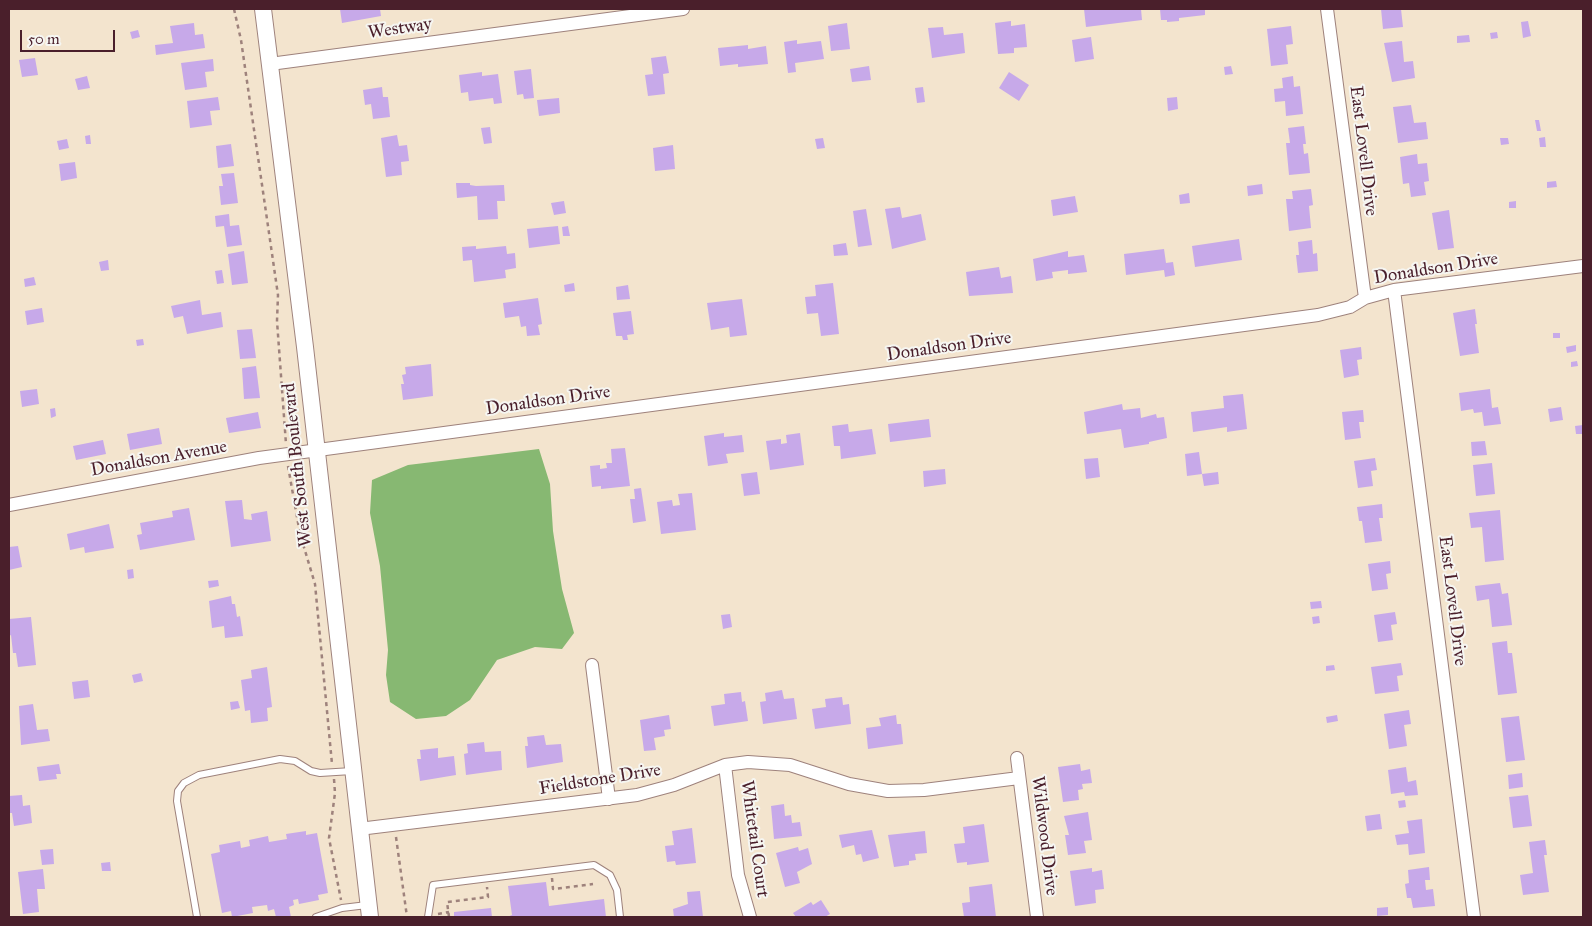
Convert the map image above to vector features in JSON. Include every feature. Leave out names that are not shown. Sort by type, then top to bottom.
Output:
[{"type":"street","name":"West South Boulevard","points":[[263,9],[369,911]]},
{"type":"street","name":"Westway","points":[[270,64],[683,9]]},
{"type":"street","name":"East Lovell Drive","points":[[1327,9],[1365,298]]},
{"type":"street","name":"Donaldson Drive","points":[[316,451],[1308,316],[1350,307],[1365,298],[1394,290],[1583,266]]},
{"type":"street","name":"East Lovell Drive","points":[[1394,290],[1474,917]]},
{"type":"street","name":"Donaldson Avenue","points":[[9,505],[213,467],[316,451]]},
{"type":"street","points":[[592,665],[609,799]]},
{"type":"street","name":"Wildwood Drive","points":[[1017,758],[1037,917]]},
{"type":"street","name":"Fieldstone Drive","points":[[359,829],[609,799],[656,791],[726,765],[748,762],[777,762],[855,785],[888,791],[924,790],[1019,778]]},
{"type":"street","name":"Whitetail Court","points":[[726,765],[738,875],[750,917]]},
{"type":"lane","points":[[197,917],[177,801],[178,791],[184,783],[199,775],[280,759],[295,761],[320,773],[352,771]]},
{"type":"lane","points":[[428,917],[433,885],[594,865],[610,875],[617,890],[620,917]]},
{"type":"lane","points":[[316,917],[342,908],[369,911]]},
{"type":"path","points":[[234,9],[244,60],[278,295],[277,321],[286,445]]},
{"type":"path","points":[[287,463],[300,534],[315,584],[332,764]]},
{"type":"path","points":[[335,783],[329,838],[341,900]]},
{"type":"path","points":[[396,833],[407,917]]},
{"type":"path","points":[[543,880],[552,878],[553,889],[593,884]]},
{"type":"path","points":[[449,917],[447,902],[488,897],[487,887],[496,885]]},
{"type":"path","points":[[436,914],[448,912]]},
{"type":"green space","points":[[539,449],[550,484],[553,531],[562,589],[574,633],[562,649],[535,647],[497,660],[470,700],[446,716],[416,719],[390,702],[386,675],[388,650],[380,566],[370,513],[372,480],[408,465]]},
{"type":"building","points":[[340,9],[380,9],[381,16],[342,23]]},
{"type":"building","points":[[1084,9],[1141,9],[1142,20],[1086,27]]},
{"type":"building","points":[[1160,9],[1205,9],[1205,15],[1179,18],[1179,21],[1167,22],[1167,20],[1161,20]]},
{"type":"building","points":[[1381,9],[1401,9],[1403,27],[1383,29]]},
{"type":"building","points":[[1011,21],[1011,26],[1025,24],[1027,47],[1014,48],[1014,53],[998,54],[995,23]]},
{"type":"building","points":[[1528,21],[1531,36],[1523,38],[1521,22]]},
{"type":"building","points":[[194,23],[195,35],[203,34],[205,48],[156,55],[155,45],[173,43],[170,26]]},
{"type":"building","points":[[847,23],[850,49],[831,51],[828,26]]},
{"type":"building","points":[[1291,26],[1293,44],[1286,45],[1288,64],[1271,66],[1267,29]]},
{"type":"building","points":[[943,27],[944,35],[963,33],[965,53],[932,58],[928,28]]},
{"type":"building","points":[[138,30],[140,37],[132,39],[130,32]]},
{"type":"building","points":[[1497,32],[1498,38],[1491,39],[1490,33]]},
{"type":"building","points":[[1469,35],[1470,42],[1457,43],[1457,36]]},
{"type":"building","points":[[1091,37],[1094,59],[1075,62],[1072,40]]},
{"type":"building","points":[[797,40],[797,44],[821,41],[824,59],[795,63],[796,72],[788,73],[784,42]]},
{"type":"building","points":[[1402,41],[1404,62],[1413,61],[1415,78],[1392,82],[1384,43]]},
{"type":"building","points":[[748,45],[748,49],[766,46],[768,64],[738,67],[738,64],[720,66],[718,48]]},
{"type":"building","points":[[666,56],[669,73],[663,74],[665,94],[648,96],[645,75],[653,74],[651,58]]},
{"type":"building","points":[[35,58],[38,75],[22,77],[19,60]]},
{"type":"building","points":[[213,59],[214,71],[205,72],[207,87],[185,90],[181,63]]},
{"type":"building","points":[[869,66],[871,80],[852,82],[850,69]]},
{"type":"building","points":[[1231,66],[1233,74],[1225,75],[1224,67]]},
{"type":"building","points":[[531,69],[534,98],[524,99],[523,94],[517,95],[514,71]]},
{"type":"building","points":[[482,72],[482,76],[498,74],[502,103],[494,104],[493,98],[469,101],[468,92],[461,93],[459,75]]},
{"type":"building","points":[[1009,72],[1029,85],[1019,101],[999,88]]},
{"type":"building","points":[[87,76],[90,88],[78,90],[75,79]]},
{"type":"building","points":[[1293,76],[1294,87],[1300,86],[1303,114],[1286,116],[1285,101],[1275,102],[1274,89],[1283,88],[1282,78]]},
{"type":"building","points":[[382,87],[383,97],[388,97],[390,117],[373,119],[371,104],[365,105],[363,90]]},
{"type":"building","points":[[923,87],[925,102],[917,103],[915,88]]},
{"type":"building","points":[[218,97],[220,110],[210,111],[212,125],[190,128],[187,101]]},
{"type":"building","points":[[1177,97],[1178,109],[1168,111],[1167,98]]},
{"type":"building","points":[[559,98],[560,113],[539,116],[537,100]]},
{"type":"building","points":[[1411,105],[1414,123],[1426,122],[1428,139],[1398,143],[1393,107]]},
{"type":"building","points":[[1535,120],[1539,120],[1541,131],[1537,131]]},
{"type":"building","points":[[1304,126],[1306,144],[1303,144],[1304,154],[1308,153],[1310,173],[1289,175],[1286,143],[1290,143],[1288,128]]},
{"type":"building","points":[[490,127],[492,143],[484,144],[481,128]]},
{"type":"building","points":[[90,135],[91,144],[86,144],[85,136]]},
{"type":"building","points":[[397,135],[399,146],[407,145],[409,161],[401,162],[402,175],[386,177],[381,138]]},
{"type":"building","points":[[1545,137],[1546,147],[1540,147],[1539,138]]},
{"type":"building","points":[[823,138],[825,148],[817,149],[815,139]]},
{"type":"building","points":[[1500,138],[1508,138],[1509,144],[1501,145]]},
{"type":"building","points":[[67,139],[69,148],[59,150],[57,141]]},
{"type":"building","points":[[231,144],[234,166],[218,168],[216,146]]},
{"type":"building","points":[[673,145],[675,169],[655,171],[653,148]]},
{"type":"building","points":[[1417,154],[1418,164],[1427,163],[1429,181],[1424,182],[1426,195],[1411,197],[1409,183],[1403,184],[1400,157]]},
{"type":"building","points":[[75,162],[77,178],[61,181],[59,164]]},
{"type":"building","points":[[234,173],[238,203],[221,205],[219,186],[223,186],[221,174]]},
{"type":"building","points":[[1556,181],[1557,187],[1547,188],[1547,182]]},
{"type":"building","points":[[456,183],[470,183],[470,185],[476,186],[504,185],[505,201],[497,201],[498,219],[478,220],[477,196],[457,198]]},
{"type":"building","points":[[1262,184],[1263,194],[1248,196],[1247,186]]},
{"type":"building","points":[[1311,189],[1313,205],[1309,206],[1311,228],[1289,231],[1286,199],[1293,199],[1292,191]]},
{"type":"building","points":[[1189,193],[1190,203],[1180,204],[1179,195]]},
{"type":"building","points":[[1075,196],[1078,212],[1053,216],[1051,200]]},
{"type":"building","points":[[564,201],[566,213],[554,215],[551,203]]},
{"type":"building","points":[[1516,201],[1516,208],[1509,208],[1509,202]]},
{"type":"building","points":[[900,207],[902,218],[921,214],[926,240],[892,249],[885,209]]},
{"type":"building","points":[[866,209],[872,245],[858,247],[853,211]]},
{"type":"building","points":[[1449,210],[1454,248],[1438,250],[1432,213]]},
{"type":"building","points":[[229,214],[230,226],[239,225],[242,245],[227,247],[224,226],[216,227],[215,216]]},
{"type":"building","points":[[558,226],[560,244],[529,248],[527,229]]},
{"type":"building","points":[[568,226],[570,236],[563,236],[562,227]]},
{"type":"building","points":[[1239,239],[1242,260],[1195,267],[1192,246]]},
{"type":"building","points":[[1312,240],[1313,254],[1317,253],[1318,271],[1298,273],[1296,255],[1299,255],[1298,242]]},
{"type":"building","points":[[846,243],[848,255],[834,256],[833,245]]},
{"type":"building","points":[[476,246],[476,249],[506,246],[507,254],[515,253],[516,268],[505,270],[506,278],[474,282],[472,260],[463,261],[462,247]]},
{"type":"building","points":[[1164,249],[1166,263],[1173,262],[1175,275],[1165,277],[1164,270],[1126,275],[1124,254]]},
{"type":"building","points":[[244,251],[248,283],[232,285],[228,254]]},
{"type":"building","points":[[1068,251],[1068,257],[1084,255],[1087,272],[1068,274],[1068,270],[1052,272],[1053,278],[1036,281],[1033,259]]},
{"type":"building","points":[[108,260],[109,270],[101,271],[99,262]]},
{"type":"building","points":[[999,267],[1001,278],[1011,276],[1013,293],[969,296],[966,272]]},
{"type":"building","points":[[222,270],[224,283],[217,284],[215,271]]},
{"type":"building","points":[[34,277],[36,285],[25,287],[24,279]]},
{"type":"building","points":[[574,283],[575,291],[565,292],[564,285]]},
{"type":"building","points":[[833,283],[839,334],[821,336],[818,313],[807,314],[805,297],[816,296],[815,285]]},
{"type":"building","points":[[628,285],[630,299],[617,300],[616,287]]},
{"type":"building","points":[[538,298],[542,324],[538,325],[540,335],[527,336],[526,326],[521,327],[519,316],[505,318],[503,303]]},
{"type":"building","points":[[742,299],[747,335],[730,337],[729,327],[711,330],[707,303]]},
{"type":"building","points":[[200,300],[202,315],[221,312],[223,327],[187,334],[183,316],[174,318],[171,306]]},
{"type":"building","points":[[42,308],[44,322],[27,325],[25,311]]},
{"type":"building","points":[[1475,309],[1479,353],[1460,356],[1453,313]]},
{"type":"building","points":[[631,311],[634,334],[627,335],[628,340],[623,340],[622,336],[616,336],[613,313]]},
{"type":"building","points":[[252,329],[256,358],[240,359],[237,330]]},
{"type":"building","points":[[1553,333],[1560,333],[1560,338],[1553,338]]},
{"type":"building","points":[[143,339],[144,345],[137,346],[136,340]]},
{"type":"building","points":[[1576,345],[1576,351],[1567,353],[1566,347]]},
{"type":"building","points":[[1361,347],[1362,359],[1357,360],[1359,375],[1344,378],[1340,350]]},
{"type":"building","points":[[1577,361],[1578,366],[1571,367],[1571,362]]},
{"type":"building","points":[[431,364],[433,396],[403,400],[401,384],[404,384],[402,375],[406,374],[405,367]]},
{"type":"building","points":[[256,366],[260,398],[244,399],[242,368]]},
{"type":"building","points":[[37,389],[39,404],[22,407],[20,391]]},
{"type":"building","points":[[1490,389],[1492,408],[1498,407],[1501,424],[1484,426],[1482,412],[1474,413],[1473,409],[1461,411],[1459,393]]},
{"type":"building","points":[[1243,394],[1247,429],[1227,432],[1227,427],[1193,432],[1191,412],[1224,408],[1223,396]]},
{"type":"building","points":[[1122,404],[1123,410],[1140,408],[1141,418],[1156,414],[1157,418],[1164,417],[1167,438],[1149,442],[1149,444],[1124,448],[1121,429],[1087,434],[1084,412]]},
{"type":"building","points":[[1561,407],[1563,420],[1550,422],[1548,409]]},
{"type":"building","points":[[55,408],[56,416],[51,418],[50,409]]},
{"type":"building","points":[[1363,410],[1364,422],[1359,422],[1361,438],[1345,440],[1342,412]]},
{"type":"building","points":[[258,412],[261,428],[229,433],[226,418]]},
{"type":"building","points":[[929,419],[931,437],[890,442],[888,424]]},
{"type":"building","points":[[848,424],[849,432],[872,429],[876,454],[841,459],[840,446],[834,446],[832,426]]},
{"type":"building","points":[[1583,425],[1583,434],[1576,434],[1575,426]]},
{"type":"building","points":[[159,428],[162,444],[130,450],[127,434]]},
{"type":"building","points":[[724,433],[724,437],[742,435],[744,452],[726,454],[728,463],[708,466],[704,436]]},
{"type":"building","points":[[800,433],[804,465],[770,470],[766,441],[781,439],[781,444],[787,443],[786,435]]},
{"type":"building","points":[[103,440],[106,454],[76,460],[73,446]]},
{"type":"building","points":[[1485,441],[1487,455],[1472,456],[1471,442]]},
{"type":"building","points":[[625,448],[630,486],[601,489],[601,486],[592,487],[590,466],[600,465],[600,469],[607,468],[606,463],[612,463],[611,449]]},
{"type":"building","points":[[1199,452],[1202,474],[1187,476],[1185,454]]},
{"type":"building","points":[[1098,458],[1100,477],[1086,479],[1084,459]]},
{"type":"building","points":[[1375,458],[1377,470],[1371,471],[1373,486],[1358,488],[1354,461]]},
{"type":"building","points":[[1492,463],[1495,494],[1476,496],[1473,465]]},
{"type":"building","points":[[945,469],[946,484],[924,487],[923,471]]},
{"type":"building","points":[[757,472],[760,494],[744,496],[741,474]]},
{"type":"building","points":[[1218,472],[1219,484],[1204,486],[1202,474]]},
{"type":"building","points":[[641,488],[646,521],[633,523],[630,499],[635,499],[634,489]]},
{"type":"building","points":[[692,493],[696,530],[661,534],[657,502],[672,500],[673,506],[680,505],[678,494]]},
{"type":"building","points":[[242,500],[244,519],[252,520],[251,514],[267,511],[271,541],[231,547],[225,501]]},
{"type":"building","points":[[1382,504],[1383,518],[1379,518],[1382,541],[1365,543],[1362,521],[1359,521],[1357,507]]},
{"type":"building","points":[[189,508],[195,540],[140,550],[137,535],[142,534],[140,523],[173,517],[172,511]]},
{"type":"building","points":[[1500,510],[1504,560],[1485,562],[1482,527],[1471,528],[1469,513]]},
{"type":"building","points":[[109,524],[114,548],[85,553],[84,547],[70,550],[67,534]]},
{"type":"building","points":[[18,546],[22,567],[9,570],[9,547]]},
{"type":"building","points":[[1390,561],[1391,573],[1386,574],[1388,589],[1372,591],[1368,564]]},
{"type":"building","points":[[133,569],[134,578],[128,579],[127,570]]},
{"type":"building","points":[[218,580],[219,586],[209,588],[208,581]]},
{"type":"building","points":[[1500,583],[1502,594],[1508,593],[1512,625],[1492,627],[1489,599],[1477,601],[1475,586]]},
{"type":"building","points":[[231,596],[232,604],[235,604],[237,617],[240,616],[243,636],[225,638],[224,626],[212,628],[209,601]]},
{"type":"building","points":[[1321,601],[1322,608],[1311,609],[1310,602]]},
{"type":"building","points":[[1395,612],[1397,624],[1391,625],[1393,640],[1378,642],[1374,615]]},
{"type":"building","points":[[730,614],[732,627],[723,629],[721,615]]},
{"type":"building","points":[[1319,616],[1320,623],[1313,624],[1312,617]]},
{"type":"building","points":[[31,617],[36,665],[18,667],[16,653],[13,653],[11,635],[9,636],[9,619]]},
{"type":"building","points":[[1507,641],[1508,653],[1512,653],[1517,693],[1498,695],[1492,643]]},
{"type":"building","points":[[1401,663],[1403,675],[1397,676],[1399,691],[1375,694],[1371,667]]},
{"type":"building","points":[[1334,665],[1335,670],[1326,671],[1326,666]]},
{"type":"building","points":[[267,667],[272,707],[267,708],[268,721],[251,723],[250,710],[245,711],[241,680],[252,678],[251,670]]},
{"type":"building","points":[[141,673],[143,681],[134,683],[132,675]]},
{"type":"building","points":[[88,680],[90,697],[74,699],[72,682]]},
{"type":"building","points":[[782,690],[784,699],[794,698],[797,719],[763,724],[760,702],[766,701],[765,693]]},
{"type":"building","points":[[741,692],[742,702],[745,701],[748,721],[714,726],[711,706],[725,704],[724,694]]},
{"type":"building","points":[[842,697],[843,705],[849,704],[851,724],[815,729],[812,709],[826,707],[825,699]]},
{"type":"building","points":[[238,701],[240,708],[231,710],[230,702]]},
{"type":"building","points":[[33,704],[37,730],[48,729],[50,741],[21,745],[19,706]]},
{"type":"building","points":[[1409,710],[1411,724],[1404,725],[1407,746],[1389,749],[1384,714]]},
{"type":"building","points":[[669,715],[671,729],[664,730],[665,736],[654,738],[656,750],[644,751],[640,720]]},
{"type":"building","points":[[896,715],[897,724],[901,724],[903,744],[868,749],[866,728],[881,726],[879,718]]},
{"type":"building","points":[[1337,715],[1338,721],[1327,723],[1326,717]]},
{"type":"building","points":[[1519,716],[1525,760],[1506,762],[1501,718]]},
{"type":"building","points":[[544,735],[546,745],[561,744],[563,762],[527,768],[525,746],[528,746],[527,737]]},
{"type":"building","points":[[484,742],[485,752],[501,751],[502,770],[466,775],[464,754],[468,753],[467,744]]},
{"type":"building","points":[[438,748],[438,758],[454,756],[456,775],[420,781],[417,759],[421,759],[420,750]]},
{"type":"building","points":[[59,764],[61,774],[56,774],[57,779],[39,781],[37,767]]},
{"type":"building","points":[[1080,764],[1081,771],[1090,769],[1092,783],[1082,784],[1083,789],[1078,790],[1079,800],[1063,802],[1058,767]]},
{"type":"building","points":[[1406,767],[1408,782],[1416,780],[1418,795],[1405,796],[1404,792],[1391,794],[1388,770]]},
{"type":"building","points":[[1522,773],[1523,787],[1509,789],[1508,775]]},
{"type":"building","points":[[22,795],[23,806],[30,805],[32,823],[14,826],[12,813],[9,813],[9,796]]},
{"type":"building","points":[[1528,795],[1532,826],[1513,828],[1509,797]]},
{"type":"building","points":[[1405,800],[1406,807],[1399,808],[1398,801]]},
{"type":"building","points":[[784,804],[785,816],[791,815],[792,823],[800,822],[802,836],[774,839],[771,806]]},
{"type":"building","points":[[1088,812],[1092,840],[1084,841],[1086,853],[1068,855],[1065,835],[1069,835],[1064,816]]},
{"type":"building","points":[[1380,814],[1382,829],[1367,831],[1365,816]]},
{"type":"building","points":[[1422,819],[1425,853],[1409,855],[1408,844],[1397,845],[1395,835],[1409,833],[1407,821]]},
{"type":"building","points":[[984,824],[989,862],[967,865],[967,862],[957,863],[954,844],[965,843],[963,827]]},
{"type":"building","points":[[692,828],[696,863],[676,865],[675,861],[667,862],[665,846],[674,845],[672,831]]},
{"type":"building","points":[[872,830],[879,858],[863,862],[861,854],[856,855],[854,845],[842,848],[839,835]]},
{"type":"building","points":[[306,831],[306,835],[317,833],[328,893],[318,895],[319,900],[299,904],[298,899],[293,900],[294,905],[289,907],[291,917],[276,917],[274,909],[268,911],[267,905],[252,907],[253,913],[232,917],[231,911],[222,913],[211,854],[220,852],[219,845],[240,841],[241,848],[250,846],[249,840],[268,836],[269,842],[287,839],[286,834]]},
{"type":"building","points":[[925,831],[927,853],[915,854],[916,860],[909,861],[909,865],[894,867],[888,835]]},
{"type":"building","points":[[1545,840],[1547,855],[1544,855],[1549,892],[1523,895],[1520,875],[1533,873],[1529,842]]},
{"type":"building","points":[[798,847],[799,851],[808,848],[812,864],[797,872],[800,883],[785,887],[776,853]]},
{"type":"building","points":[[53,849],[54,864],[42,865],[40,850]]},
{"type":"building","points":[[110,862],[111,871],[102,871],[101,863]]},
{"type":"building","points":[[1429,867],[1430,880],[1425,880],[1426,890],[1433,889],[1435,906],[1413,908],[1411,898],[1407,898],[1405,884],[1409,883],[1408,870]]},
{"type":"building","points":[[1092,868],[1092,872],[1102,870],[1104,889],[1095,890],[1096,903],[1075,906],[1070,871]]},
{"type":"building","points":[[43,869],[45,889],[37,889],[39,912],[23,914],[18,872]]},
{"type":"building","points":[[546,882],[549,906],[604,899],[606,917],[507,917],[512,915],[508,886]]},
{"type":"building","points":[[992,884],[996,917],[964,917],[962,903],[970,902],[969,887]]},
{"type":"building","points":[[700,891],[703,917],[674,917],[673,909],[688,904],[687,892]]},
{"type":"building","points":[[821,900],[830,914],[825,917],[796,917],[793,913],[811,902],[813,905]]},
{"type":"building","points":[[1388,907],[1388,915],[1377,916],[1377,908]]},
{"type":"building","points":[[491,908],[492,917],[454,917],[454,912]]}]
